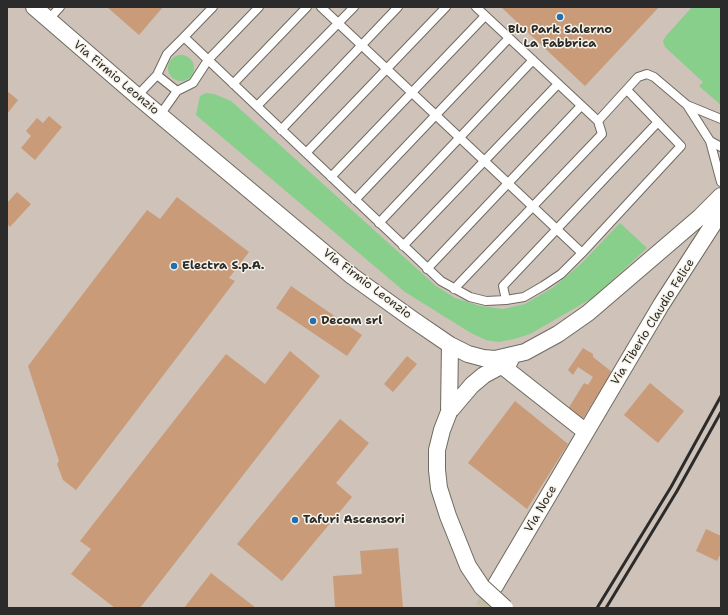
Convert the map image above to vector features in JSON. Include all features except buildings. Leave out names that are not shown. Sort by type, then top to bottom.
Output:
[{"type":"street","name":"Via Firmio Leonzio","points":[[34,7],[137,96],[352,276],[450,345],[468,354],[483,358],[495,359],[525,352],[558,334],[588,313],[700,217],[721,196]]},
{"type":"street","name":"Via Tiberio Claudio Felice","points":[[586,432],[661,305],[721,212]]},
{"type":"street","points":[[450,345],[451,384],[449,412],[442,430],[437,450],[439,488],[448,516],[468,566],[482,588],[505,608]]},
{"type":"street","points":[[449,412],[472,385],[484,375],[525,352]]},
{"type":"street","points":[[451,384],[468,354]]},
{"type":"street","points":[[468,354],[475,376],[472,385]]},
{"type":"street","points":[[502,365],[586,432]]},
{"type":"street","name":"Via Noce","points":[[496,586],[586,432]]},
{"type":"lane","points":[[48,20],[60,7]]},
{"type":"lane","points":[[137,96],[157,75],[167,54],[212,7]]},
{"type":"lane","points":[[160,115],[177,91],[193,83],[208,60],[259,7]]},
{"type":"lane","points":[[233,84],[307,7]]},
{"type":"lane","points":[[321,7],[582,253]]},
{"type":"lane","points":[[257,106],[354,7]]},
{"type":"lane","points":[[281,130],[398,7]]},
{"type":"lane","points":[[306,153],[446,7]]},
{"type":"lane","points":[[454,289],[602,134],[598,121],[476,7]]},
{"type":"lane","points":[[330,177],[485,16]]},
{"type":"lane","points":[[184,37],[427,269],[441,281],[454,289],[486,301],[524,297],[561,274],[681,146],[627,90]]},
{"type":"lane","points":[[355,200],[509,38]]},
{"type":"lane","points":[[379,223],[533,60]]},
{"type":"lane","points":[[598,121],[638,77],[646,74],[654,77],[687,105],[710,141],[721,182]]},
{"type":"lane","points":[[157,75],[177,91]]},
{"type":"lane","points":[[403,246],[558,84]]},
{"type":"lane","points":[[687,105],[721,119]]},
{"type":"lane","points":[[427,269],[581,106]]},
{"type":"lane","points":[[506,300],[503,286],[658,122]]},
{"type":"lane","points":[[710,141],[721,147]]},
{"type":"shaded area","points":[[7,7],[721,7],[721,608],[7,608]]},
{"type":"green space","points":[[692,7],[721,7],[721,105],[699,86],[703,82],[665,47],[663,41]]},
{"type":"green space","points":[[181,55],[190,59],[194,68],[190,77],[181,81],[172,77],[168,68],[172,59]]},
{"type":"green space","points":[[206,93],[214,94],[231,101],[436,286],[455,298],[480,306],[503,309],[525,304],[554,287],[582,263],[620,223],[647,248],[594,297],[530,334],[499,342],[486,340],[471,333],[405,292],[196,115],[200,96]]},
{"type":"tunnel","points":[[483,608],[495,586]]},
{"type":"railway","points":[[597,608],[671,487],[721,396]]},
{"type":"railway","points":[[606,608],[677,491],[721,412]]},
{"type":"place","name":"Blu Park Salerno La Fabbrica","points":[[560,17]]},
{"type":"place","name":"Electra S.p.A.","points":[[174,266]]},
{"type":"place","name":"Decom srl","points":[[313,321]]},
{"type":"place","name":"Tafuri Ascensori","points":[[295,520]]}]
